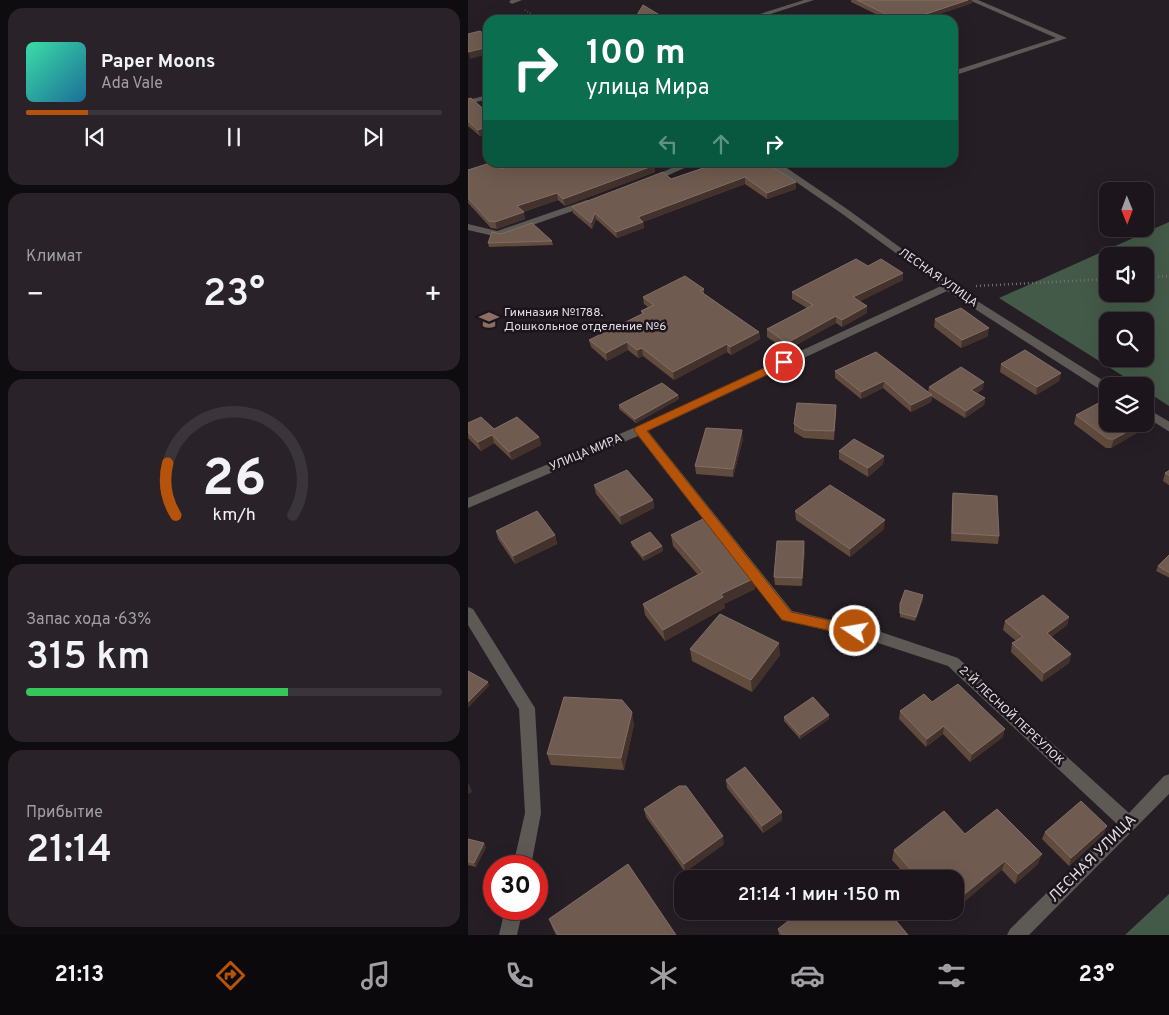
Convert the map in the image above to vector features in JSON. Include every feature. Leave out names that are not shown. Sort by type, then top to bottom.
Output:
[{"type":"street","points":[[762,15],[811,0]]},
{"type":"street","points":[[958,72],[1063,38],[972,0]]},
{"type":"street","points":[[468,102],[483,98]]},
{"type":"street","points":[[642,183],[682,167]]},
{"type":"street","name":"ЛЕСНАЯ УЛИЦА","points":[[778,167],[844,211],[948,287],[1099,383]]},
{"type":"street","points":[[468,227],[498,234],[597,200]]},
{"type":"street","name":"УЛИЦА МИРА","points":[[468,503],[640,430],[948,287]]},
{"type":"street","points":[[1154,417],[1170,428]]},
{"type":"street","name":"2-Й ЛЕСНОЙ ПЕРЕУЛОК","points":[[640,430],[787,616],[872,635],[953,662],[1129,824]]},
{"type":"street","points":[[468,613],[527,708],[533,813],[524,855]]},
{"type":"street","name":"ЛЕСНАЯ УЛИЦА","points":[[1016,935],[1170,781]]},
{"type":"street","points":[[508,935],[511,920]]},
{"type":"path","points":[[1154,277],[1170,276]]},
{"type":"path","points":[[948,287],[1099,279]]},
{"type":"green space","points":[[1169,222],[1169,406],[1154,396],[1154,377],[1125,377],[1109,367],[1154,367],[1154,312],[1099,312],[1099,361],[999,298],[1099,253],[1099,302],[1154,302],[1154,247],[1113,247],[1133,238],[1154,238],[1154,229]]},
{"type":"green space","points":[[1169,894],[1169,935],[1125,935]]},
{"type":"building","points":[[857,0],[968,0],[923,15],[888,15]]},
{"type":"building","points":[[643,5],[660,15],[637,15]]},
{"type":"building","points":[[480,31],[483,33],[483,48],[468,52],[468,34]]},
{"type":"building","points":[[471,98],[483,109],[483,128],[478,130],[468,121],[468,99]]},
{"type":"building","points":[[483,165],[483,167],[499,167],[501,169],[507,167],[650,167],[563,199],[557,193],[517,206],[524,212],[495,222],[489,221],[468,198],[468,170]]},
{"type":"building","points":[[706,167],[774,167],[796,182],[767,193],[745,177],[638,217],[643,222],[616,232],[595,213],[591,223],[572,207],[663,172],[671,179]]},
{"type":"building","points":[[532,223],[552,241],[488,243],[492,232],[501,234]]},
{"type":"building","points":[[856,259],[868,266],[881,259],[903,273],[853,297],[867,306],[842,320],[836,316],[787,343],[767,329],[813,305],[792,292]]},
{"type":"building","points":[[685,276],[704,289],[700,291],[759,332],[730,347],[727,344],[673,372],[642,348],[637,350],[627,342],[606,353],[589,340],[644,313],[641,311],[654,305],[643,297]]},
{"type":"building","points":[[961,308],[989,328],[962,340],[935,319]]},
{"type":"building","points":[[1025,350],[1061,373],[1037,387],[1001,364]]},
{"type":"building","points":[[876,352],[932,395],[911,405],[884,381],[861,392],[835,371]]},
{"type":"building","points":[[961,367],[984,382],[971,390],[985,398],[966,411],[929,387]]},
{"type":"building","points":[[662,383],[678,395],[635,419],[619,405]]},
{"type":"building","points":[[797,403],[836,405],[834,431],[804,430],[794,424]]},
{"type":"building","points":[[1099,403],[1099,432],[1127,432],[1114,439],[1108,439],[1076,415]]},
{"type":"building","points":[[481,417],[494,429],[517,417],[539,437],[509,452],[492,435],[478,442],[468,432],[468,423]]},
{"type":"building","points":[[706,428],[742,430],[733,469],[695,466]]},
{"type":"building","points":[[854,439],[884,456],[868,468],[839,451]]},
{"type":"building","points":[[627,470],[653,500],[620,516],[594,485]]},
{"type":"building","points":[[830,485],[885,520],[850,549],[795,511]]},
{"type":"building","points":[[953,493],[997,496],[999,536],[952,533]]},
{"type":"building","points":[[537,511],[555,535],[513,556],[496,531]]},
{"type":"building","points":[[705,518],[755,578],[721,594],[723,597],[663,630],[643,604],[703,572],[671,535]]},
{"type":"building","points":[[650,532],[662,546],[643,556],[631,542]]},
{"type":"building","points":[[777,541],[804,541],[802,578],[774,577]]},
{"type":"building","points":[[1170,554],[1170,573],[1158,566]]},
{"type":"building","points":[[905,590],[923,595],[916,617],[900,613],[900,604]]},
{"type":"building","points":[[1043,595],[1069,617],[1047,633],[1071,654],[1044,673],[1012,643],[1023,637],[1005,621]]},
{"type":"building","points":[[720,614],[779,643],[751,680],[690,649]]},
{"type":"building","points":[[468,671],[488,682],[468,702]]},
{"type":"building","points":[[958,684],[1005,729],[972,754],[944,726],[927,739],[900,711],[924,694],[932,702]]},
{"type":"building","points":[[564,697],[622,700],[632,712],[621,758],[547,754]]},
{"type":"building","points":[[813,697],[829,715],[800,735],[784,717]]},
{"type":"building","points":[[745,767],[782,812],[762,826],[726,780]]},
{"type":"building","points":[[679,786],[686,786],[723,836],[684,864],[644,809]]},
{"type":"building","points":[[1081,801],[1107,826],[1071,858],[1045,832]]},
{"type":"building","points":[[997,809],[1042,854],[1018,874],[1005,861],[964,894],[964,870],[911,870],[894,850],[944,811],[965,834]]},
{"type":"building","points":[[468,839],[484,843],[474,863],[468,861]]},
{"type":"building","points":[[628,864],[676,935],[558,935],[549,919]]},
{"type":"building","points":[[790,920],[896,920],[908,935],[783,935],[778,929]]},
{"type":"place","name":"Гимназия №1788. Дошкольное отделение №6","points":[[489,320]]},
{"type":"route","points":[[784,362],[640,430],[787,616],[855,631]]}]
